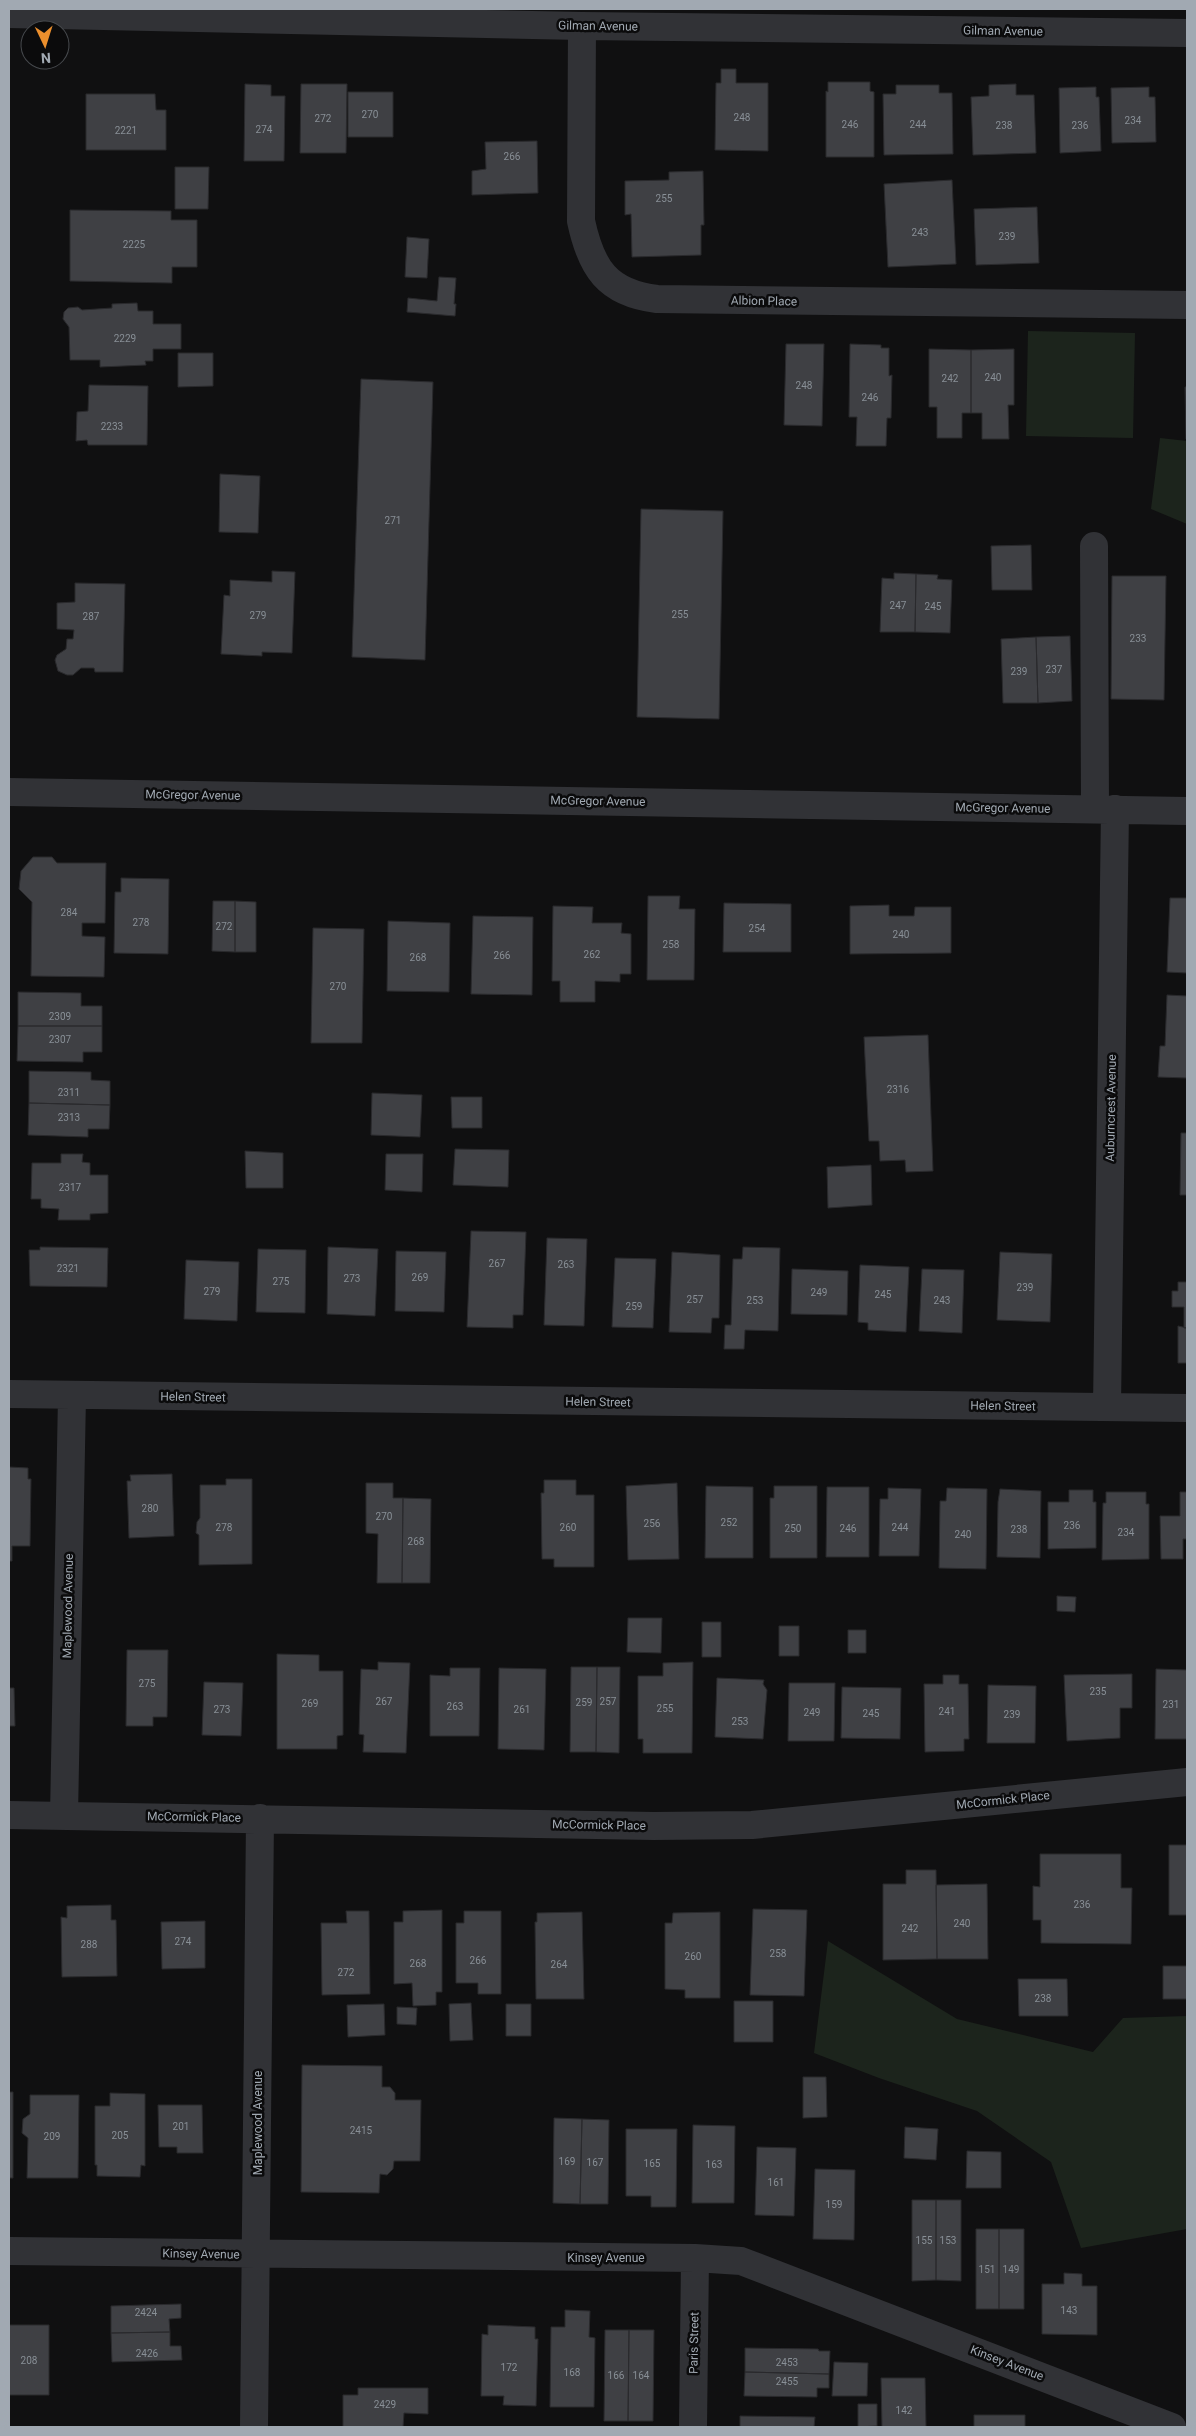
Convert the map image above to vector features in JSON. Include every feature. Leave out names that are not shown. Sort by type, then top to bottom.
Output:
[{"type":"street","name":"Gilman Avenue","points":[[9,14],[582,26],[1187,33]]},
{"type":"street","name":"Albion Place","points":[[582,26],[581,221],[586,246],[598,270],[610,283],[636,296],[657,299],[1187,305]]},
{"type":"street","name":"Auburncrest Avenue","points":[[1094,546],[1105,809],[1107,1407]]},
{"type":"street","name":"McGregor Avenue","points":[[9,792],[1187,811]]},
{"type":"street","name":"Helen Street","points":[[9,1394],[1187,1408]]},
{"type":"street","name":"Maplewood Avenue","points":[[64,1816],[72,1396]]},
{"type":"street","name":"McCormick Place","points":[[9,1815],[654,1826],[752,1825],[1187,1782]]},
{"type":"street","name":"Maplewood Avenue","points":[[254,2427],[260,1818]]},
{"type":"street","name":"Kinsey Avenue","points":[[9,2251],[695,2258],[741,2261],[1172,2427]]},
{"type":"street","name":"Paris Street","points":[[693,2427],[695,2258]]},
{"type":"shaded area","points":[[1028,331],[1135,333],[1133,438],[1026,436]]},
{"type":"shaded area","points":[[1160,438],[1187,441],[1187,524],[1151,509]]},
{"type":"shaded area","points":[[828,1941],[957,2019],[1093,2052],[1123,2018],[1187,2016],[1187,2229],[1081,2248],[1051,2162],[977,2111],[879,2078],[814,2053]]},
{"type":"building","points":[[721,69],[736,69],[736,83],[768,83],[768,151],[715,150],[716,83],[721,83]]},
{"type":"building","points":[[828,82],[870,82],[870,91],[874,92],[874,157],[826,157],[826,91],[828,92]]},
{"type":"building","points":[[245,84],[271,85],[271,96],[285,96],[284,161],[244,161]]},
{"type":"building","points":[[301,84],[347,84],[346,153],[300,153]]},
{"type":"building","points":[[1016,84],[1016,95],[1034,95],[1036,153],[973,155],[971,97],[989,96],[989,85]]},
{"type":"building","points":[[896,85],[939,85],[939,93],[952,93],[953,154],[884,155],[883,94],[896,94]]},
{"type":"building","points":[[1096,87],[1096,97],[1099,97],[1101,151],[1060,153],[1059,88]]},
{"type":"building","points":[[1149,87],[1149,97],[1155,97],[1156,142],[1112,143],[1111,88]]},
{"type":"building","points":[[348,92],[393,92],[393,137],[348,137]]},
{"type":"building","points":[[86,94],[155,94],[156,110],[166,110],[166,150],[86,150]]},
{"type":"building","points":[[537,141],[538,193],[472,195],[472,171],[486,169],[485,142]]},
{"type":"building","points":[[175,167],[209,167],[208,209],[175,209]]},
{"type":"building","points":[[703,171],[704,225],[701,225],[701,255],[632,257],[631,214],[625,215],[625,181],[669,180],[669,172]]},
{"type":"building","points":[[952,180],[956,264],[888,267],[884,184]]},
{"type":"building","points":[[1037,207],[1039,263],[976,265],[974,209]]},
{"type":"building","points":[[70,210],[171,211],[171,220],[197,220],[197,267],[172,267],[172,283],[70,281]]},
{"type":"building","points":[[407,237],[429,239],[427,278],[405,277]]},
{"type":"building","points":[[439,277],[456,278],[455,316],[407,312],[408,298],[437,301]]},
{"type":"building","points":[[137,303],[138,311],[153,311],[153,324],[181,324],[181,349],[153,349],[153,361],[145,361],[146,365],[100,367],[100,360],[70,360],[69,327],[63,319],[64,312],[68,308],[78,307],[82,310],[112,308],[112,304]]},
{"type":"building","points":[[786,344],[824,344],[822,426],[784,425]]},
{"type":"building","points":[[850,344],[881,345],[881,348],[889,348],[889,376],[892,375],[891,418],[887,418],[886,446],[856,446],[857,417],[849,417]]},
{"type":"building","points":[[929,349],[971,350],[971,413],[962,413],[962,438],[937,438],[937,407],[929,407]]},
{"type":"building","points":[[1014,349],[1014,405],[1008,405],[1009,439],[982,439],[982,413],[971,413],[971,350]]},
{"type":"building","points":[[178,353],[213,353],[213,386],[178,387]]},
{"type":"building","points":[[361,379],[433,382],[425,660],[352,657]]},
{"type":"building","points":[[89,385],[148,386],[147,445],[88,445],[87,440],[76,441],[77,412],[88,411]]},
{"type":"building","points":[[1185,387],[1187,387],[1187,439],[1186,439]]},
{"type":"building","points":[[220,474],[260,476],[258,533],[219,532]]},
{"type":"building","points":[[641,509],[723,511],[719,719],[637,717]]},
{"type":"building","points":[[1031,545],[1032,590],[992,590],[991,546]]},
{"type":"building","points":[[272,571],[295,572],[292,653],[262,652],[262,656],[221,654],[224,595],[230,596],[230,580],[272,582]]},
{"type":"building","points":[[894,573],[916,574],[915,632],[880,632],[882,578],[894,579]]},
{"type":"building","points":[[916,574],[938,575],[937,579],[952,580],[950,633],[915,632]]},
{"type":"building","points":[[1112,576],[1166,576],[1164,700],[1111,699]]},
{"type":"building","points":[[75,583],[125,584],[123,672],[95,672],[94,668],[81,668],[73,675],[67,675],[58,671],[55,660],[57,655],[66,649],[67,639],[73,639],[74,630],[57,629],[57,603],[75,602]]},
{"type":"building","points":[[1070,636],[1072,701],[1038,703],[1036,637]]},
{"type":"building","points":[[1036,637],[1038,703],[1003,703],[1001,639]]},
{"type":"building","points":[[33,857],[52,857],[57,863],[106,863],[105,923],[82,923],[82,936],[105,937],[104,977],[31,976],[32,902],[19,889],[21,871]]},
{"type":"building","points":[[121,878],[169,879],[168,954],[114,953],[115,892],[121,892]]},
{"type":"building","points":[[648,896],[680,896],[679,909],[695,909],[694,980],[647,980]]},
{"type":"building","points":[[1170,898],[1187,898],[1187,973],[1167,972]]},
{"type":"building","points":[[213,901],[235,901],[235,952],[212,951]]},
{"type":"building","points":[[235,901],[256,902],[256,952],[235,952]]},
{"type":"building","points":[[724,903],[791,904],[791,952],[723,952]]},
{"type":"building","points":[[889,905],[889,916],[914,916],[915,907],[951,907],[951,953],[850,954],[850,906]]},
{"type":"building","points":[[553,906],[593,907],[592,923],[622,923],[621,933],[631,934],[631,974],[620,974],[620,982],[595,981],[595,1002],[560,1002],[560,981],[552,981]]},
{"type":"building","points":[[473,916],[533,917],[532,995],[471,994]]},
{"type":"building","points":[[388,921],[450,923],[449,992],[387,991]]},
{"type":"building","points":[[313,928],[364,929],[362,1043],[311,1043]]},
{"type":"building","points":[[18,992],[81,993],[81,1006],[102,1006],[102,1026],[18,1026]]},
{"type":"building","points":[[1167,995],[1187,996],[1187,1078],[1158,1077],[1160,1046],[1165,1046]]},
{"type":"building","points":[[18,1026],[102,1026],[102,1052],[83,1052],[83,1062],[17,1061]]},
{"type":"building","points":[[928,1035],[933,1171],[906,1172],[905,1160],[880,1161],[879,1141],[869,1141],[864,1037]]},
{"type":"building","points":[[29,1071],[91,1072],[91,1080],[110,1081],[110,1105],[29,1103]]},
{"type":"building","points":[[372,1093],[422,1095],[420,1137],[371,1135]]},
{"type":"building","points":[[451,1097],[482,1097],[482,1128],[452,1128]]},
{"type":"building","points":[[29,1103],[110,1105],[109,1129],[88,1129],[88,1137],[28,1135]]},
{"type":"building","points":[[1181,1133],[1187,1133],[1187,1195],[1180,1195]]},
{"type":"building","points":[[455,1149],[509,1150],[508,1187],[453,1185]]},
{"type":"building","points":[[245,1151],[283,1153],[283,1188],[246,1188]]},
{"type":"building","points":[[61,1154],[83,1154],[82,1162],[90,1163],[90,1175],[108,1175],[108,1213],[90,1214],[90,1220],[58,1220],[59,1209],[41,1208],[41,1199],[31,1199],[32,1163],[61,1163]]},
{"type":"building","points":[[386,1154],[423,1154],[422,1192],[385,1190]]},
{"type":"building","points":[[871,1165],[872,1205],[828,1208],[827,1167]]},
{"type":"building","points":[[471,1231],[526,1232],[523,1315],[513,1315],[513,1328],[467,1327]]},
{"type":"building","points":[[547,1238],[587,1239],[584,1326],[544,1325]]},
{"type":"building","points":[[40,1247],[108,1248],[107,1287],[30,1286],[29,1250],[40,1250]]},
{"type":"building","points":[[328,1247],[378,1249],[375,1316],[327,1314]]},
{"type":"building","points":[[743,1247],[780,1248],[778,1331],[745,1330],[744,1349],[724,1349],[725,1325],[731,1325],[733,1259],[742,1259]]},
{"type":"building","points":[[258,1249],[306,1250],[305,1313],[256,1312]]},
{"type":"building","points":[[396,1251],[446,1252],[444,1312],[395,1311]]},
{"type":"building","points":[[672,1252],[720,1255],[719,1318],[712,1318],[711,1333],[669,1332]]},
{"type":"building","points":[[1000,1252],[1052,1254],[1050,1322],[997,1320]]},
{"type":"building","points":[[615,1258],[656,1259],[653,1328],[612,1327]]},
{"type":"building","points":[[186,1260],[239,1262],[237,1321],[184,1319]]},
{"type":"building","points":[[860,1265],[909,1267],[906,1332],[868,1330],[868,1323],[858,1322]]},
{"type":"building","points":[[792,1269],[848,1271],[847,1315],[791,1314]]},
{"type":"building","points":[[922,1269],[964,1270],[962,1333],[919,1331]]},
{"type":"building","points":[[1178,1282],[1187,1282],[1187,1328],[1184,1328],[1184,1307],[1172,1307],[1172,1291],[1178,1291]]},
{"type":"building","points":[[1178,1326],[1187,1328],[1187,1363],[1178,1363]]},
{"type":"building","points":[[9,1467],[28,1468],[28,1479],[31,1479],[30,1546],[12,1546],[12,1561],[9,1561]]},
{"type":"building","points":[[172,1474],[174,1536],[129,1538],[127,1481],[131,1481],[130,1475]]},
{"type":"building","points":[[226,1479],[252,1479],[252,1564],[199,1565],[199,1535],[196,1533],[197,1522],[200,1518],[200,1485],[226,1485]]},
{"type":"building","points":[[544,1480],[576,1480],[576,1495],[594,1495],[594,1567],[554,1567],[554,1559],[542,1559],[541,1493],[544,1493]]},
{"type":"building","points":[[366,1483],[393,1483],[393,1498],[403,1498],[402,1583],[377,1583],[378,1534],[366,1533]]},
{"type":"building","points":[[677,1483],[679,1559],[628,1560],[626,1486]]},
{"type":"building","points":[[706,1486],[753,1487],[753,1558],[705,1558]]},
{"type":"building","points":[[774,1486],[817,1486],[817,1558],[770,1558],[770,1498],[774,1498]]},
{"type":"building","points":[[827,1487],[869,1487],[869,1557],[826,1557]]},
{"type":"building","points":[[888,1488],[921,1489],[919,1556],[879,1556],[880,1499],[888,1499]]},
{"type":"building","points":[[947,1488],[987,1489],[986,1569],[939,1568],[940,1501],[946,1501]]},
{"type":"building","points":[[1000,1489],[1041,1491],[1040,1558],[997,1557]]},
{"type":"building","points":[[1069,1490],[1093,1490],[1093,1502],[1096,1502],[1096,1548],[1048,1549],[1048,1502],[1069,1502]]},
{"type":"building","points":[[1106,1492],[1146,1492],[1146,1504],[1149,1504],[1149,1559],[1102,1560],[1103,1503],[1106,1503]]},
{"type":"building","points":[[1180,1492],[1187,1492],[1187,1539],[1183,1539],[1183,1559],[1161,1559],[1160,1516],[1180,1516]]},
{"type":"building","points":[[403,1498],[431,1499],[430,1583],[402,1583]]},
{"type":"building","points":[[1057,1596],[1076,1597],[1075,1612],[1057,1611]]},
{"type":"building","points":[[628,1618],[662,1618],[661,1653],[627,1652]]},
{"type":"building","points":[[702,1622],[721,1622],[721,1657],[702,1657]]},
{"type":"building","points":[[779,1626],[799,1626],[799,1656],[779,1656]]},
{"type":"building","points":[[848,1630],[866,1630],[866,1653],[848,1653]]},
{"type":"building","points":[[127,1650],[168,1650],[167,1717],[153,1717],[153,1726],[126,1726]]},
{"type":"building","points":[[277,1654],[319,1655],[319,1671],[343,1671],[343,1735],[337,1736],[337,1749],[277,1749]]},
{"type":"building","points":[[378,1662],[410,1663],[406,1753],[363,1752],[364,1735],[359,1734],[361,1669],[378,1670]]},
{"type":"building","points":[[693,1662],[692,1753],[643,1753],[643,1739],[638,1739],[638,1676],[663,1676],[663,1663]]},
{"type":"building","points":[[571,1667],[597,1667],[596,1752],[570,1752]]},
{"type":"building","points":[[597,1667],[620,1667],[619,1753],[596,1752]]},
{"type":"building","points":[[450,1668],[480,1668],[479,1736],[430,1736],[430,1675],[450,1676]]},
{"type":"building","points":[[499,1668],[546,1669],[544,1750],[498,1749]]},
{"type":"building","points":[[1156,1669],[1187,1670],[1187,1739],[1155,1739]]},
{"type":"building","points":[[1132,1674],[1132,1708],[1120,1708],[1120,1738],[1067,1741],[1064,1675]]},
{"type":"building","points":[[943,1675],[959,1675],[959,1684],[968,1684],[969,1739],[964,1739],[964,1751],[925,1752],[924,1684],[943,1684]]},
{"type":"building","points":[[717,1678],[764,1680],[763,1684],[767,1690],[763,1739],[715,1737]]},
{"type":"building","points":[[204,1682],[243,1683],[241,1736],[202,1735]]},
{"type":"building","points":[[789,1683],[835,1683],[834,1741],[788,1741]]},
{"type":"building","points":[[988,1685],[1036,1686],[1035,1743],[987,1743]]},
{"type":"building","points":[[842,1687],[901,1688],[900,1739],[841,1738]]},
{"type":"building","points":[[9,1688],[14,1688],[15,1726],[9,1726]]},
{"type":"building","points":[[1169,1845],[1187,1845],[1187,1915],[1169,1915]]},
{"type":"building","points":[[1040,1854],[1121,1854],[1121,1888],[1132,1888],[1131,1944],[1041,1943],[1041,1920],[1033,1920],[1033,1886],[1040,1887]]},
{"type":"building","points":[[906,1870],[936,1870],[937,1959],[883,1960],[883,1884],[906,1884]]},
{"type":"building","points":[[987,1884],[988,1959],[937,1959],[936,1885]]},
{"type":"building","points":[[111,1905],[111,1920],[116,1920],[117,1976],[62,1977],[61,1917],[67,1918],[67,1906]]},
{"type":"building","points":[[753,1909],[807,1910],[804,1996],[750,1995]]},
{"type":"building","points":[[442,1910],[442,1992],[436,1992],[436,2005],[413,2006],[412,1983],[394,1984],[394,1922],[403,1922],[403,1911]]},
{"type":"building","points":[[346,1911],[369,1911],[370,1994],[322,1995],[321,1923],[347,1923]]},
{"type":"building","points":[[464,1911],[501,1911],[501,1994],[478,1994],[478,1983],[456,1983],[456,1923],[464,1923]]},
{"type":"building","points":[[582,1912],[584,1999],[536,1999],[535,1922],[537,1922],[537,1913]]},
{"type":"building","points":[[720,1912],[720,1998],[685,1998],[685,1990],[665,1989],[665,1923],[672,1923],[673,1913]]},
{"type":"building","points":[[205,1921],[205,1968],[162,1969],[161,1922]]},
{"type":"building","points":[[1163,1966],[1187,1966],[1187,1999],[1163,1999]]},
{"type":"building","points":[[1018,1979],[1067,1979],[1068,2016],[1019,2016]]},
{"type":"building","points":[[734,2001],[773,2001],[773,2042],[734,2042]]},
{"type":"building","points":[[471,2003],[473,2040],[450,2041],[449,2004]]},
{"type":"building","points":[[384,2004],[385,2035],[348,2037],[347,2005]]},
{"type":"building","points":[[506,2004],[531,2004],[531,2036],[506,2036]]},
{"type":"building","points":[[397,2007],[417,2008],[416,2025],[397,2024]]},
{"type":"building","points":[[302,2065],[382,2066],[382,2087],[390,2087],[395,2093],[395,2100],[421,2100],[420,2161],[394,2161],[393,2169],[387,2175],[380,2174],[379,2193],[301,2192]]},
{"type":"building","points":[[803,2077],[826,2077],[827,2117],[803,2118]]},
{"type":"building","points":[[9,2092],[13,2092],[13,2178],[9,2178]]},
{"type":"building","points":[[110,2093],[145,2094],[145,2166],[141,2165],[140,2177],[97,2176],[97,2165],[95,2165],[95,2106],[110,2106]]},
{"type":"building","points":[[30,2095],[79,2095],[78,2178],[27,2178],[28,2138],[22,2133],[23,2119],[30,2114]]},
{"type":"building","points":[[158,2105],[202,2105],[203,2153],[177,2153],[177,2147],[159,2147]]},
{"type":"building","points":[[554,2118],[582,2119],[580,2204],[553,2203]]},
{"type":"building","points":[[582,2119],[609,2120],[608,2204],[580,2204]]},
{"type":"building","points":[[693,2125],[735,2126],[734,2203],[692,2203]]},
{"type":"building","points":[[905,2127],[938,2129],[936,2160],[904,2158]]},
{"type":"building","points":[[626,2129],[677,2129],[676,2207],[651,2207],[651,2196],[626,2196]]},
{"type":"building","points":[[757,2147],[796,2148],[794,2216],[755,2215]]},
{"type":"building","points":[[967,2151],[1001,2152],[1001,2188],[966,2188]]},
{"type":"building","points":[[815,2169],[855,2170],[854,2240],[813,2239]]},
{"type":"building","points":[[912,2200],[936,2200],[936,2280],[912,2281]]},
{"type":"building","points":[[936,2200],[961,2200],[961,2281],[936,2280]]},
{"type":"building","points":[[976,2229],[999,2229],[999,2309],[976,2309]]},
{"type":"building","points":[[999,2229],[1024,2229],[1024,2309],[999,2309]]},
{"type":"building","points":[[1064,2273],[1082,2274],[1082,2286],[1097,2286],[1097,2335],[1042,2334],[1042,2284],[1064,2284]]},
{"type":"building","points":[[181,2304],[181,2318],[169,2319],[170,2332],[111,2333],[111,2306]]},
{"type":"building","points":[[565,2310],[590,2311],[589,2337],[595,2338],[594,2407],[550,2407],[551,2327],[565,2327]]},
{"type":"building","points":[[9,2325],[49,2325],[49,2395],[9,2395]]},
{"type":"building","points":[[488,2325],[535,2327],[535,2339],[538,2339],[536,2406],[503,2405],[504,2396],[481,2396],[482,2334],[488,2335]]},
{"type":"building","points":[[605,2330],[629,2330],[628,2421],[604,2421]]},
{"type":"building","points":[[629,2330],[654,2330],[653,2421],[628,2421]]},
{"type":"building","points":[[170,2332],[170,2346],[181,2346],[182,2360],[112,2362],[111,2333]]},
{"type":"building","points":[[745,2348],[818,2349],[819,2351],[830,2351],[829,2374],[745,2372]]},
{"type":"building","points":[[834,2362],[868,2363],[867,2396],[832,2396]]},
{"type":"building","points":[[745,2372],[829,2374],[829,2388],[817,2388],[817,2397],[744,2396]]},
{"type":"building","points":[[881,2378],[925,2378],[926,2427],[882,2427]]},
{"type":"building","points":[[358,2388],[428,2388],[428,2414],[404,2413],[403,2427],[343,2427],[343,2395],[358,2395]]},
{"type":"building","points":[[858,2404],[877,2404],[877,2426],[858,2427]]},
{"type":"building","points":[[974,2415],[1025,2415],[1025,2427],[974,2427]]},
{"type":"building","points":[[740,2416],[815,2417],[814,2427],[740,2427]]}]
